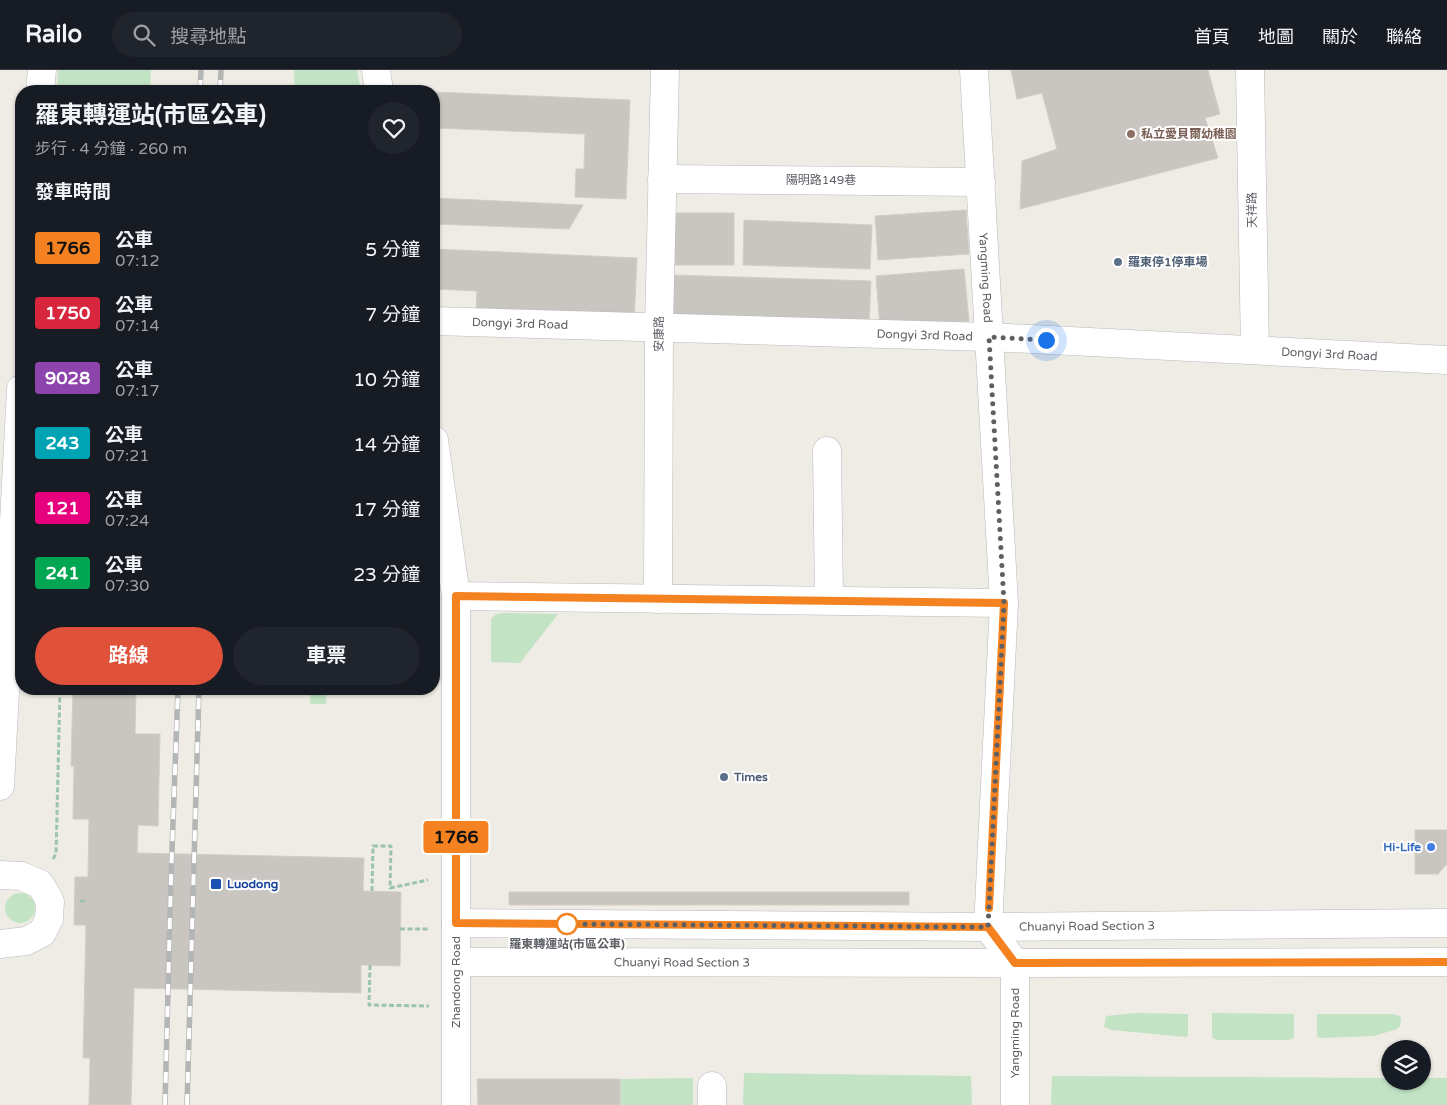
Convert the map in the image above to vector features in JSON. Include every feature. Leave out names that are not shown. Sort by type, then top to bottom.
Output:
[{"type":"street","points":[[41,85],[42,70]]},
{"type":"street","points":[[376,70],[378,85]]},
{"type":"street","name":"安康路","points":[[658,599],[659,327],[665,70]]},
{"type":"street","name":"Yangming Road","points":[[974,70],[1004,603],[988,927]]},
{"type":"street","name":"天祥路","points":[[1250,70],[1255,350]]},
{"type":"street","name":"陽明路149巷","points":[[662,179],[980,182]]},
{"type":"street","name":"Dongyi 3rd Road","points":[[440,321],[989,337],[1447,360]]},
{"type":"street","points":[[827,451],[829,600]]},
{"type":"street","name":"Zhandong Road","points":[[440,483],[456,596],[456,1105]]},
{"type":"street","points":[[0,786],[15,502]]},
{"type":"street","points":[[456,596],[1004,603]]},
{"type":"street","points":[[0,875],[21,876],[40,884],[50,901],[49,919],[42,933],[26,941],[0,944]]},
{"type":"street","name":"Chuanyi Road Section 3","points":[[456,923],[988,927],[1447,923]]},
{"type":"street","points":[[988,927],[1015,963]]},
{"type":"street","name":"Chuanyi Road Section 3","points":[[457,962],[1447,962]]},
{"type":"street","name":"Yangming Road","points":[[1015,963],[1015,1105]]},
{"type":"path","points":[[56,854],[60,695]]},
{"type":"path","points":[[372,891],[373,846],[390,846],[390,888],[456,874]]},
{"type":"path","points":[[80,901],[87,901]]},
{"type":"path","points":[[370,965],[369,1005],[456,1007]]},
{"type":"green space","points":[[58,70],[151,70],[150,85],[57,85]]},
{"type":"green space","points":[[294,70],[357,70],[360,85],[295,85]]},
{"type":"green space","points":[[496,614],[558,614],[520,663],[491,662],[491,619]]},
{"type":"green space","points":[[311,695],[327,695],[326,704],[310,704]]},
{"type":"green space","points":[[20,893],[31,897],[35,908],[31,919],[20,923],[9,919],[5,908],[9,897]]},
{"type":"green space","points":[[1137,1013],[1188,1014],[1188,1035],[1186,1037],[1112,1030],[1104,1027],[1106,1016]]},
{"type":"green space","points":[[1212,1013],[1294,1014],[1294,1038],[1288,1040],[1217,1040],[1212,1038]]},
{"type":"green space","points":[[1317,1014],[1391,1014],[1401,1018],[1400,1026],[1397,1029],[1374,1036],[1320,1038],[1317,1036]]},
{"type":"green space","points":[[744,1073],[971,1076],[972,1105],[743,1105]]},
{"type":"green space","points":[[1052,1076],[1381,1078],[1381,1090],[1431,1090],[1431,1078],[1447,1078],[1447,1105],[1051,1105]]},
{"type":"green space","points":[[693,1078],[693,1105],[620,1105],[620,1079]]},
{"type":"building","name":"私立愛貝爾幼稚園","points":[[1011,70],[1208,70],[1220,114],[1205,118],[1218,158],[1020,209],[1022,161],[1057,149],[1042,93],[1017,99]]},
{"type":"building","points":[[440,92],[630,100],[626,199],[575,197],[576,169],[584,169],[585,134],[440,128]]},
{"type":"building","points":[[440,198],[583,205],[569,229],[440,224]]},
{"type":"building","points":[[966,210],[969,254],[878,260],[875,216]]},
{"type":"building","points":[[670,213],[734,213],[734,265],[670,265]]},
{"type":"building","points":[[744,220],[872,225],[870,269],[743,265]]},
{"type":"building","points":[[440,249],[637,258],[634,321],[476,314],[477,291],[440,289]]},
{"type":"building","points":[[964,269],[969,321],[880,328],[876,276]]},
{"type":"building","points":[[672,275],[871,281],[869,324],[671,319]]},
{"type":"building","points":[[73,695],[136,695],[135,734],[160,734],[158,826],[138,825],[137,853],[364,858],[363,891],[401,892],[400,966],[361,965],[361,993],[134,988],[131,1105],[89,1105],[90,1058],[83,1058],[86,925],[74,925],[75,877],[88,877],[89,819],[73,819],[74,766],[71,766]]},
{"type":"building","name":"Hi-Life","points":[[1415,830],[1447,830],[1447,864],[1438,874],[1415,874]]},
{"type":"building","points":[[509,892],[909,892],[909,905],[509,905]]},
{"type":"building","points":[[477,1079],[620,1079],[620,1105],[478,1105]]},
{"type":"railway","points":[[200,85],[201,70]]},
{"type":"railway","points":[[220,85],[221,70]]},
{"type":"railway","points":[[165,1105],[178,695]]},
{"type":"railway","points":[[187,1105],[199,695]]},
{"type":"bus line","name":"1766","points":[[989,908],[1004,603],[456,596],[456,923],[988,927],[1015,963],[1447,962]]},
{"type":"place","name":"私立愛貝爾幼稚園","points":[[1131,134]]},
{"type":"place","name":"羅東停1停車場","points":[[1118,262]]},
{"type":"place","name":"Times","points":[[724,777]]},
{"type":"place","name":"Hi-Life","points":[[1431,847]]},
{"type":"place","name":"Luodong","points":[[216,884]]},
{"type":"place","name":"羅東轉運站(市區公車)","points":[[567,924]]},
{"type":"route","points":[[567,924],[988,927],[1004,603],[989,337],[1046,340]]}]
